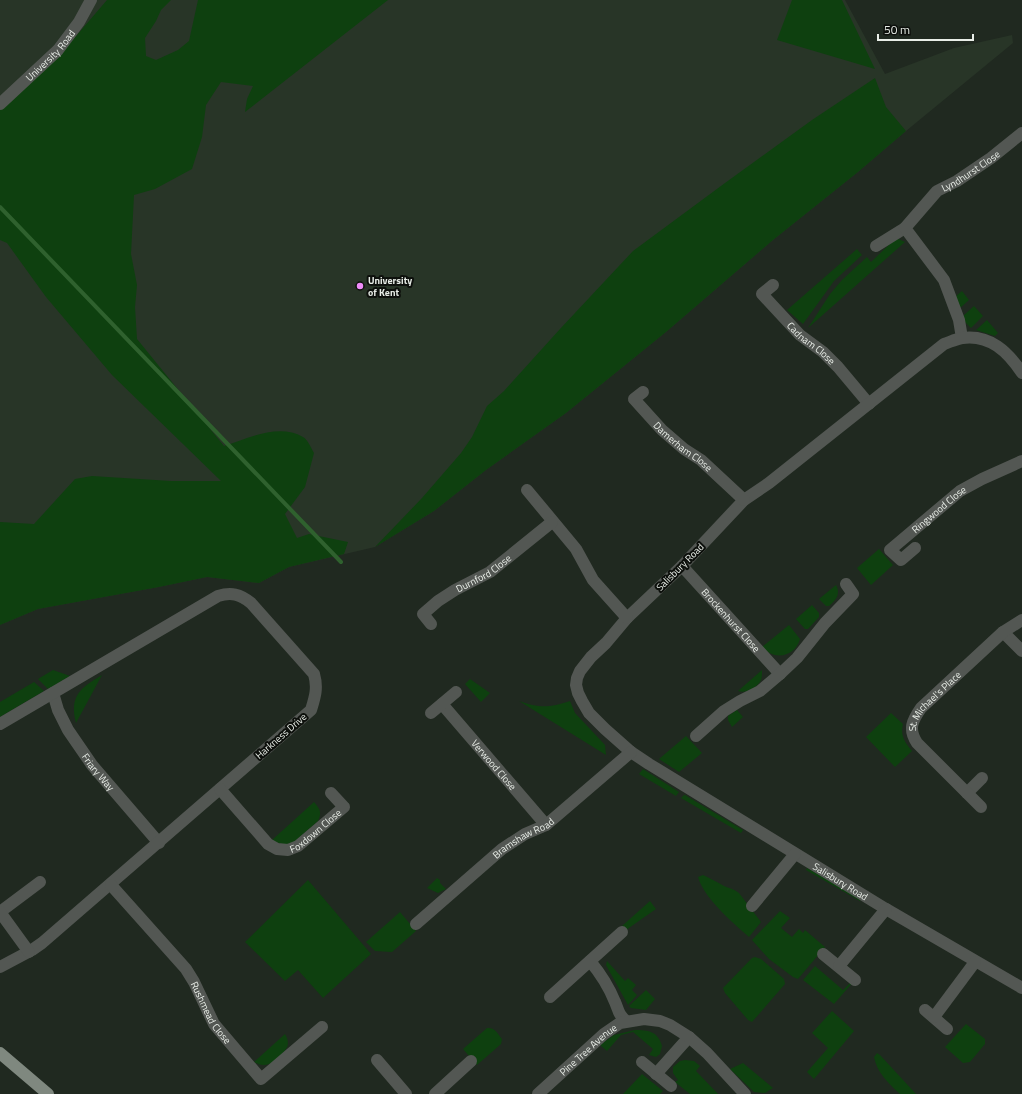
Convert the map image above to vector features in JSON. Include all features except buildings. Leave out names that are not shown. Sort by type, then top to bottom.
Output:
[{"type":"main road","points":[[3,1059],[48,1094]]},
{"type":"street","name":"University Road","points":[[0,104],[58,50],[79,22],[91,0]]},
{"type":"street","name":"Lyndhurst Close","points":[[876,246],[905,228],[937,191],[963,177],[1022,133]]},
{"type":"street","points":[[905,228],[944,280],[956,313],[962,338]]},
{"type":"street","name":"Cadnam Close","points":[[773,285],[762,294],[800,335],[823,352],[838,367],[869,404]]},
{"type":"street","name":"Salisbury Road","points":[[1022,373],[1002,349],[991,342],[978,338],[962,338],[944,344],[769,483],[744,500],[682,566],[627,618],[606,643],[585,664],[577,678],[576,685],[578,693],[589,713],[631,752],[673,780],[886,909],[1022,988]]},
{"type":"street","name":"Damerham Close","points":[[643,392],[634,399],[645,413],[684,449],[701,460],[744,500]]},
{"type":"street","name":"Ringwood Close","points":[[914,548],[901,560],[890,550],[960,491],[982,479],[1022,461]]},
{"type":"street","points":[[527,490],[576,550],[593,580],[627,618]]},
{"type":"street","name":"Durnford Close","points":[[431,624],[423,614],[438,601],[455,590],[490,572],[552,522]]},
{"type":"street","name":"Brockenhurst Close","points":[[682,566],[780,674]]},
{"type":"street","points":[[696,736],[724,711],[760,691],[797,658],[825,623],[853,594],[846,584]]},
{"type":"street","name":"Harkness Drive","points":[[0,724],[218,596],[232,594],[244,598],[255,608],[314,674],[317,684],[316,695],[311,710],[111,885],[42,943],[29,952],[0,967]]},
{"type":"street","name":"St. Michael's Place","points":[[982,806],[917,743],[913,736],[912,723],[921,708],[1003,632],[1022,620]]},
{"type":"street","points":[[1003,632],[1022,651]]},
{"type":"street","points":[[431,713],[456,692]]},
{"type":"street","name":"Friary Way","points":[[53,693],[58,710],[68,730],[92,765],[159,842]]},
{"type":"street","name":"Verwood Close","points":[[442,704],[546,825]]},
{"type":"street","name":"Bramshaw Road","points":[[416,924],[502,849],[525,834],[546,825],[631,752]]},
{"type":"street","points":[[967,792],[982,778]]},
{"type":"street","name":"Foxdown Close","points":[[220,789],[268,844],[277,849],[288,850],[298,846],[344,806],[332,793]]},
{"type":"street","points":[[752,906],[795,854]]},
{"type":"street","points":[[29,952],[0,912],[40,882]]},
{"type":"street","name":"Rushmead Close","points":[[111,885],[186,969],[194,982],[214,1024],[261,1079],[322,1027]]},
{"type":"street","points":[[839,966],[886,909]]},
{"type":"street","points":[[550,997],[622,932]]},
{"type":"street","points":[[823,954],[855,980]]},
{"type":"street","points":[[590,961],[601,975],[616,1003],[619,1015],[626,1021]]},
{"type":"street","points":[[947,1029],[929,1013],[975,962]]},
{"type":"street","name":"Pine Tree Avenue","points":[[538,1094],[604,1034],[620,1023],[644,1019],[660,1021],[670,1025],[689,1037],[712,1058],[745,1094]]},
{"type":"street","points":[[656,1074],[689,1037]]},
{"type":"street","points":[[377,1060],[406,1094]]},
{"type":"street","points":[[435,1094],[471,1061]]},
{"type":"street","points":[[642,1062],[671,1086]]},
{"type":"shaded area","name":"University of Kent","points":[[0,0],[845,0],[885,74],[954,48],[1012,35],[1013,43],[858,172],[773,240],[666,332],[566,413],[486,470],[434,511],[375,547],[289,567],[259,583],[207,577],[38,609],[0,625]]},
{"type":"green space","points":[[107,0],[171,0],[161,10],[145,38],[146,56],[156,60],[178,50],[189,41],[198,0],[388,0],[245,112],[247,99],[253,86],[221,82],[206,105],[202,137],[192,169],[155,189],[134,195],[131,254],[137,285],[135,307],[137,339],[224,446],[264,433],[284,431],[294,433],[305,438],[314,453],[305,487],[285,514],[297,538],[309,534],[348,542],[344,554],[289,567],[259,583],[207,577],[38,609],[0,625],[0,522],[34,524],[75,479],[92,476],[171,481],[221,481],[112,375],[46,297],[7,243],[0,240],[0,110],[77,35]]},
{"type":"green space","points":[[792,0],[842,0],[875,69],[777,40]]},
{"type":"green space","points":[[875,78],[886,107],[906,131],[858,172],[773,240],[666,332],[566,413],[486,470],[434,511],[375,547],[422,498],[461,453],[472,437],[487,406],[504,391],[633,251],[812,120]]},
{"type":"green space","points":[[896,238],[905,242],[808,328],[830,294],[842,280],[867,257],[871,262]]},
{"type":"green space","points":[[857,249],[862,255],[834,281],[803,324],[787,310]]},
{"type":"green space","points":[[962,291],[969,300],[960,308],[956,296]]},
{"type":"green space","points":[[974,306],[983,316],[971,328],[965,322],[963,316]]},
{"type":"green space","points":[[987,320],[998,333],[995,336],[976,330]]},
{"type":"green space","points":[[879,549],[893,565],[871,585],[857,568]]},
{"type":"green space","points":[[836,585],[838,591],[837,597],[829,606],[826,606],[819,599]]},
{"type":"green space","points":[[812,605],[819,613],[819,617],[808,629],[805,629],[796,619]]},
{"type":"green space","points":[[789,625],[800,639],[794,650],[784,655],[778,655],[772,654],[762,647]]},
{"type":"green space","points":[[53,670],[70,676],[48,689],[38,679]]},
{"type":"green space","points":[[762,670],[762,677],[757,686],[748,691],[738,691]]},
{"type":"green space","points":[[102,675],[76,723],[74,714],[75,699],[82,689]]},
{"type":"green space","points":[[470,679],[490,693],[481,702],[465,684]]},
{"type":"green space","points":[[34,682],[44,691],[0,717],[0,702]]},
{"type":"green space","points":[[519,701],[538,706],[550,706],[570,701],[575,713],[605,745],[606,755]]},
{"type":"green space","points":[[737,710],[743,717],[732,727],[728,720],[728,716]]},
{"type":"green space","points":[[891,713],[903,724],[902,732],[904,739],[912,751],[895,767],[866,737]]},
{"type":"green space","points":[[686,736],[702,753],[679,772],[659,759]]},
{"type":"green space","points":[[643,769],[679,792],[676,796],[639,774]]},
{"type":"green space","points":[[684,795],[743,830],[741,833],[681,798]]},
{"type":"green space","points":[[314,802],[320,811],[318,821],[294,842],[283,844],[272,840]]},
{"type":"green space","points":[[807,868],[861,899],[860,901],[806,870]]},
{"type":"green space","points":[[703,875],[739,893],[761,922],[749,937],[719,909],[706,893],[698,877]]},
{"type":"green space","points":[[437,878],[446,889],[438,893],[427,888]]},
{"type":"green space","points":[[308,880],[371,954],[323,998],[298,970],[285,981],[245,942]]},
{"type":"green space","points":[[650,901],[656,909],[626,930],[622,926]]},
{"type":"green space","points":[[780,911],[790,918],[781,928],[792,937],[799,929],[803,933],[805,930],[825,947],[798,979],[769,959],[752,940]]},
{"type":"green space","points":[[400,912],[416,931],[392,952],[375,951],[366,942]]},
{"type":"green space","points":[[755,957],[761,959],[784,979],[785,984],[752,1022],[748,1020],[725,993],[723,988],[752,958]]},
{"type":"green space","points":[[607,961],[625,981],[628,978],[636,985],[632,990],[637,995],[628,1005],[606,965]]},
{"type":"green space","points":[[815,966],[843,990],[853,980],[854,981],[834,1004],[803,980]]},
{"type":"green space","points":[[646,990],[655,999],[646,1010],[631,1008],[629,1006]]},
{"type":"green space","points":[[832,1011],[854,1031],[814,1079],[807,1072],[828,1048],[812,1033]]},
{"type":"green space","points":[[966,1024],[985,1039],[985,1044],[970,1062],[963,1063],[945,1047]]},
{"type":"green space","points":[[487,1028],[490,1028],[498,1033],[502,1039],[501,1044],[477,1065],[463,1049]]},
{"type":"green space","points":[[635,1030],[644,1030],[655,1034],[662,1046],[660,1054],[656,1057],[649,1055],[653,1049],[633,1032],[621,1035],[607,1051],[600,1045],[614,1035]]},
{"type":"green space","points":[[285,1034],[288,1044],[285,1051],[277,1059],[265,1065],[254,1062]]},
{"type":"green space","points":[[877,1053],[916,1094],[900,1094],[888,1082],[876,1063],[874,1057]]},
{"type":"green space","points":[[680,1061],[694,1061],[700,1066],[696,1071],[718,1094],[690,1094],[675,1082],[678,1080],[673,1073],[673,1067]]},
{"type":"green space","points":[[743,1063],[773,1088],[765,1093],[754,1092],[730,1069]]},
{"type":"green space","points":[[642,1074],[663,1091],[660,1094],[623,1094]]},
{"type":"waterway","points":[[0,207],[341,562]]},
{"type":"place","name":"University of Kent","points":[[360,286]]}]
